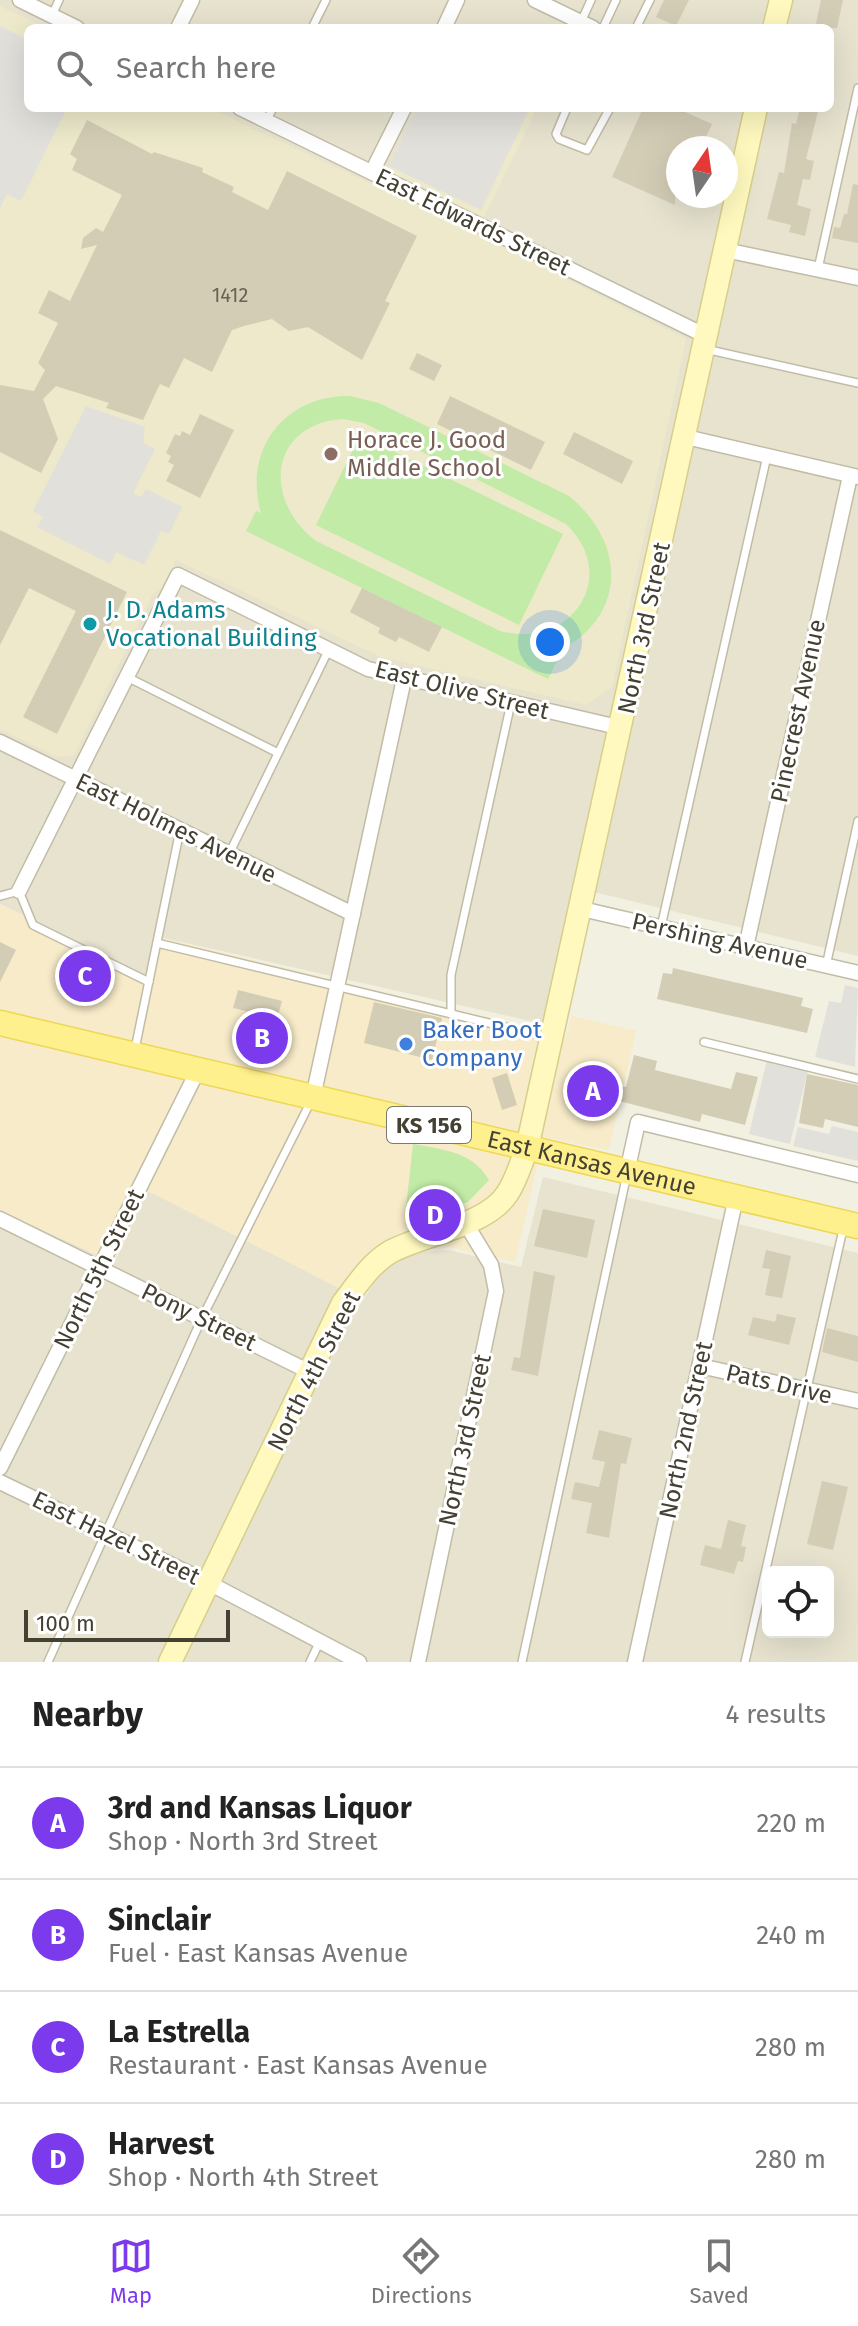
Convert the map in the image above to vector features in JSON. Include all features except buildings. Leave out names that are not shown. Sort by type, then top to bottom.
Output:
[{"type":"main road","points":[[775,24],[781,0]]},
{"type":"main road","name":"North 3rd Street","points":[[527,1148],[622,728],[755,112]]},
{"type":"main road","name":"East Kansas Avenue","points":[[0,1023],[851,1225]]},
{"type":"main road","name":"North 4th Street","points":[[170,1662],[312,1373],[343,1303],[363,1275],[388,1253],[466,1224],[506,1196],[527,1148]]},
{"type":"street","points":[[20,0],[69,24]]},
{"type":"street","points":[[180,24],[192,0]]},
{"type":"street","points":[[446,24],[457,0]]},
{"type":"street","points":[[535,0],[585,24]]},
{"type":"street","points":[[372,172],[402,112]]},
{"type":"street","name":"East Edwards Street","points":[[269,114],[372,172],[704,342]]},
{"type":"street","points":[[725,250],[858,278]]},
{"type":"street","points":[[686,437],[854,476]]},
{"type":"street","name":"Pinecrest Avenue","points":[[746,947],[854,476]]},
{"type":"street","name":"East Olive Street","points":[[127,677],[178,575],[368,669],[622,728]]},
{"type":"street","points":[[19,891],[127,677]]},
{"type":"street","points":[[313,1097],[404,679]]},
{"type":"street","name":"East Holmes Avenue","points":[[0,742],[353,914]]},
{"type":"street","name":"Pershing Avenue","points":[[582,909],[858,973]]},
{"type":"street","name":"North 5th Street","points":[[0,1468],[198,1070]]},
{"type":"street","points":[[627,1172],[638,1122],[858,1175]]},
{"type":"street","name":"North 2nd Street","points":[[635,1662],[736,1197]]},
{"type":"street","name":"Pony Street","points":[[0,1219],[312,1373]]},
{"type":"street","name":"North 3rd Street","points":[[418,1662],[496,1291],[491,1265],[466,1224]]},
{"type":"street","name":"Pats Drive","points":[[700,1366],[858,1401]]},
{"type":"street","name":"East Hazel Street","points":[[0,1482],[209,1583],[359,1662]]},
{"type":"lane","points":[[52,15],[59,0]]},
{"type":"lane","points":[[314,24],[326,0]]},
{"type":"lane","points":[[587,24],[591,0]]},
{"type":"lane","points":[[605,24],[616,0]]},
{"type":"lane","points":[[638,24],[650,0]]},
{"type":"lane","points":[[818,270],[858,88]]},
{"type":"lane","points":[[565,112],[556,134],[559,139],[587,150],[608,112]]},
{"type":"lane","points":[[704,342],[858,383]]},
{"type":"lane","points":[[661,927],[767,456]]},
{"type":"lane","points":[[229,854],[329,649]]},
{"type":"lane","points":[[127,677],[278,753]]},
{"type":"lane","points":[[451,1014],[451,975],[511,703]]},
{"type":"lane","points":[[826,966],[858,821]]},
{"type":"lane","points":[[134,1055],[180,830]]},
{"type":"lane","points":[[0,896],[19,891],[33,925],[149,982]]},
{"type":"lane","points":[[157,943],[552,1039]]},
{"type":"lane","points":[[704,1042],[858,1079]]},
{"type":"lane","points":[[48,1662],[108,1534],[202,1318],[313,1097]]},
{"type":"lane","points":[[522,1662],[627,1172]]},
{"type":"lane","points":[[745,1662],[805,1390],[851,1225]]},
{"type":"lane","points":[[310,1662],[320,1641]]},
{"type":"shaded area","points":[[0,0],[858,0],[858,956],[594,892],[561,1028],[164,938],[154,979],[0,904]]},
{"type":"shaded area","name":"Horace J. Good Middle School","points":[[0,6],[38,24],[24,24],[24,112],[218,112],[378,187],[415,112],[535,112],[476,234],[686,339],[612,687],[586,705],[381,657],[176,560],[161,589],[153,594],[74,755],[58,757],[0,729]]},
{"type":"shaded area","points":[[0,26],[24,38],[24,112],[65,112],[21,201],[7,194],[0,208]]},
{"type":"shaded area","points":[[415,112],[528,112],[481,210],[389,166]]},
{"type":"shaded area","points":[[86,406],[145,427],[143,442],[155,449],[133,493],[141,497],[146,489],[182,507],[169,534],[161,531],[144,565],[116,552],[110,564],[37,527],[43,517],[33,511]]},
{"type":"shaded area","points":[[0,904],[153,979],[163,938],[566,1037],[572,1016],[636,1031],[609,1150],[544,1137],[515,1262],[396,1235],[374,1250],[339,1288],[148,1191],[114,1263],[0,1210]]},
{"type":"shaded area","points":[[845,985],[858,988],[855,1067],[815,1057],[829,1001],[841,1003]]},
{"type":"shaded area","points":[[767,1060],[808,1070],[790,1144],[749,1134]]},
{"type":"shaded area","points":[[832,1126],[858,1132],[858,1161],[793,1146],[798,1127],[829,1134]]},
{"type":"shaded area","points":[[543,1177],[858,1253],[858,1662],[0,1662],[0,1210],[114,1263],[148,1191],[339,1288],[357,1309],[383,1269],[416,1252],[449,1250],[521,1267]]},
{"type":"green space","points":[[350,396],[379,403],[569,496],[589,516],[602,537],[610,560],[611,582],[605,604],[594,624],[575,641],[550,655],[558,659],[548,679],[246,531],[256,511],[261,513],[257,490],[258,468],[274,430],[288,416],[326,398]],"holes":[[[343,419],[364,423],[566,524],[582,545],[589,566],[588,586],[580,604],[567,619],[548,630],[525,634],[500,631],[316,541],[299,524],[287,505],[281,486],[282,466],[288,449],[300,434],[318,424]]]},
{"type":"green space","points":[[360,435],[563,534],[519,625],[316,525]]},
{"type":"green space","points":[[413,1144],[466,1157],[489,1180],[468,1202],[412,1220],[406,1208]]},
{"type":"place","name":"Horace J. Good Middle School","points":[[331,454]]},
{"type":"place","name":"J. D. Adams Vocational Building","points":[[90,624]]},
{"type":"place","name":"La Estrella","points":[[85,976]]},
{"type":"place","name":"Sinclair","points":[[262,1038]]},
{"type":"place","name":"Baker Boot Company","points":[[406,1044]]},
{"type":"place","name":"3rd and Kansas Liquor","points":[[593,1091]]},
{"type":"place","name":"Harvest","points":[[435,1215]]}]
